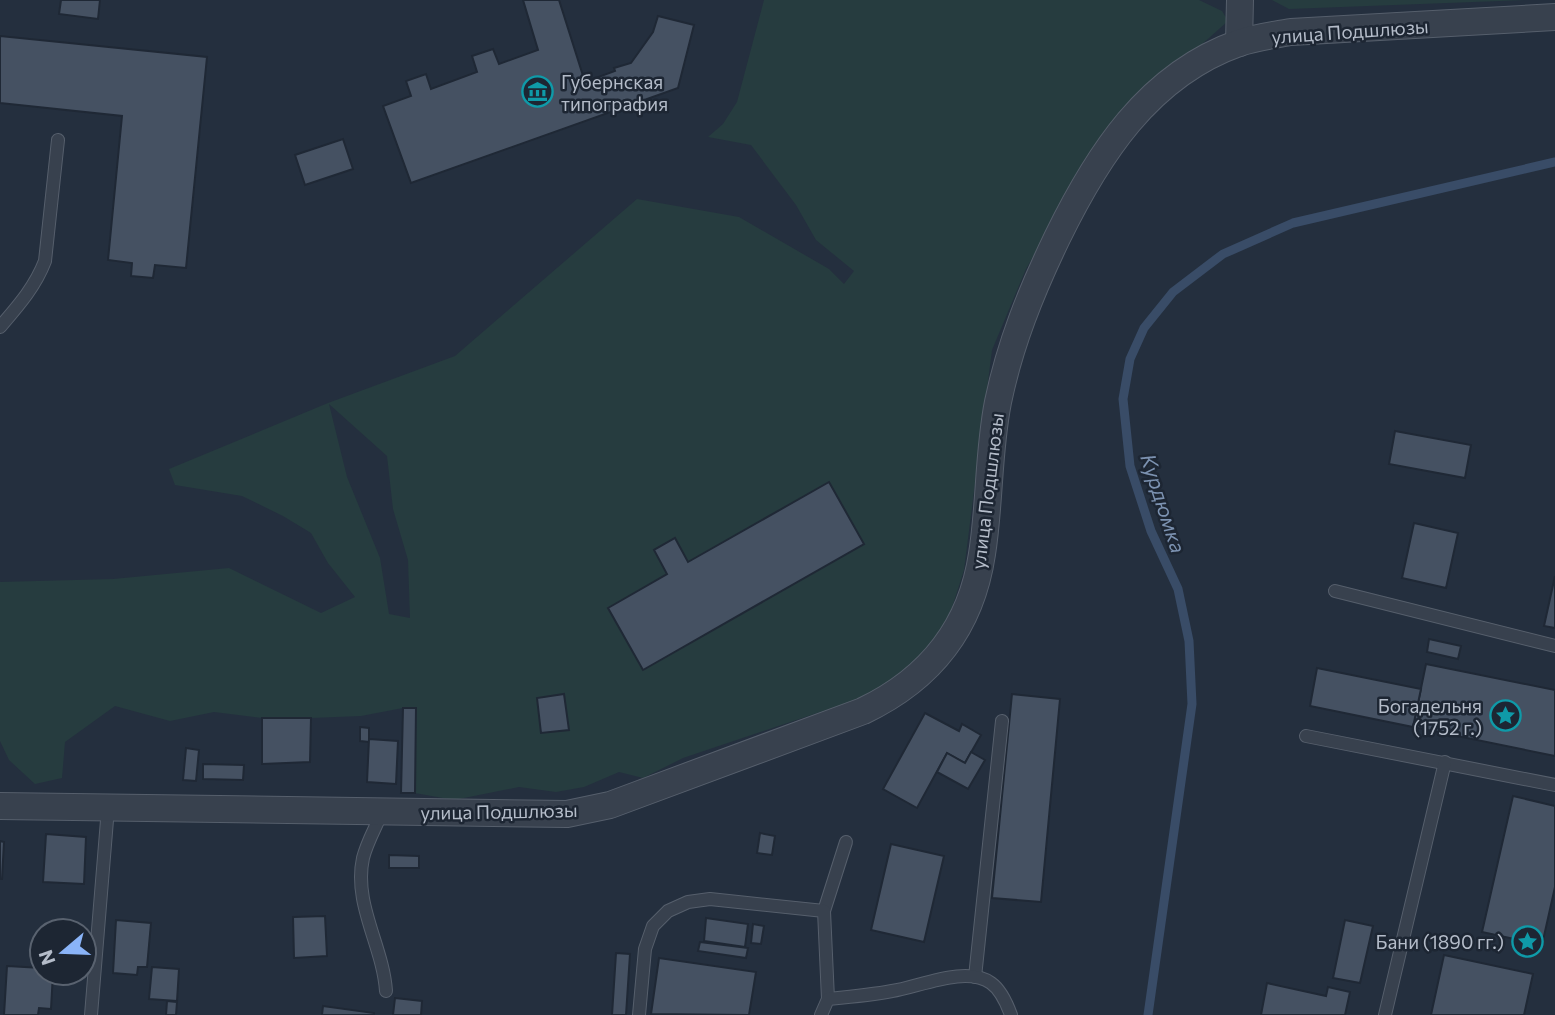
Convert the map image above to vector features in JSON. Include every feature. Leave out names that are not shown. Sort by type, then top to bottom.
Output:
[{"type":"street","points":[[1239,43],[1240,0]]},
{"type":"street","name":"улица Подшлюзы","points":[[0,806],[568,814],[610,805],[863,711],[885,700],[922,672],[947,646],[969,606],[982,554],[997,406],[1006,364],[1023,313],[1070,211],[1113,141],[1153,94],[1204,60],[1239,43],[1291,32],[1555,17]]},
{"type":"lane","points":[[0,327],[39,278],[45,261],[58,140]]},
{"type":"lane","points":[[1335,591],[1555,646]]},
{"type":"lane","points":[[975,977],[1002,721]]},
{"type":"lane","points":[[1306,736],[1555,785]]},
{"type":"lane","points":[[1385,1015],[1445,762]]},
{"type":"lane","points":[[91,1015],[108,808]]},
{"type":"lane","points":[[382,812],[364,855],[361,873],[365,907],[381,957],[386,991]]},
{"type":"lane","points":[[821,1015],[828,999],[824,911],[846,842]]},
{"type":"lane","points":[[639,1015],[645,949],[653,926],[668,911],[688,902],[709,899],[824,911]]},
{"type":"lane","points":[[828,999],[892,991],[957,977],[975,977],[991,983],[1002,995],[1011,1015]]},
{"type":"green space","points":[[764,0],[1199,0],[1222,11],[1228,21],[1117,120],[1079,176],[1026,269],[992,350],[964,570],[950,614],[933,644],[903,674],[862,698],[683,758],[643,778],[619,772],[584,787],[556,792],[519,787],[454,800],[415,793],[416,708],[361,716],[311,718],[262,718],[214,712],[170,721],[115,706],[65,742],[62,778],[35,784],[9,760],[0,741],[0,582],[113,579],[229,568],[321,613],[355,597],[328,563],[311,533],[242,496],[175,485],[169,469],[328,403],[455,356],[637,199],[739,217],[829,269],[844,284],[854,271],[816,240],[796,205],[751,145],[708,137],[723,124],[737,102]],"holes":[[[329,404],[387,456],[393,509],[408,560],[410,618],[389,614],[380,558],[347,477]],[[829,483],[864,544],[643,670],[608,608],[667,574],[654,549],[675,538],[688,562]],[[564,694],[569,729],[542,733],[537,698]]]},
{"type":"green space","points":[[1272,0],[1527,0],[1289,9]]},
{"type":"building","points":[[61,0],[100,0],[98,19],[59,14]]},
{"type":"building","name":"Губернская типография","points":[[523,0],[559,0],[585,82],[631,63],[653,32],[658,16],[694,25],[678,88],[411,183],[383,106],[411,96],[406,81],[426,74],[431,89],[477,72],[472,56],[493,49],[499,64],[538,50]]},
{"type":"building","points":[[0,36],[207,57],[186,268],[155,265],[153,278],[131,276],[132,263],[108,260],[122,116],[0,103]]},
{"type":"building","points":[[343,139],[353,169],[305,185],[295,155]]},
{"type":"building","points":[[1395,431],[1471,445],[1465,478],[1389,464]]},
{"type":"building","points":[[829,482],[864,544],[643,670],[608,608],[667,574],[654,550],[675,538],[688,562]]},
{"type":"building","points":[[1414,523],[1458,533],[1446,588],[1402,578]]},
{"type":"building","points":[[1555,576],[1555,628],[1544,626]]},
{"type":"building","points":[[1429,639],[1461,646],[1458,659],[1427,652]]},
{"type":"building","points":[[1426,664],[1555,690],[1555,756],[1413,727]]},
{"type":"building","points":[[1317,668],[1421,689],[1413,727],[1310,706]]},
{"type":"building","points":[[564,694],[569,730],[541,733],[537,698]]},
{"type":"building","points":[[1012,694],[1060,699],[1041,902],[992,898]]},
{"type":"building","points":[[403,708],[416,708],[415,793],[401,793]]},
{"type":"building","points":[[925,713],[959,731],[962,724],[981,735],[965,763],[947,753],[917,808],[883,789]]},
{"type":"building","points":[[262,718],[311,718],[310,762],[262,764]]},
{"type":"building","points":[[360,727],[369,728],[369,742],[360,741]]},
{"type":"building","points":[[369,739],[398,741],[396,784],[367,782]]},
{"type":"building","points":[[186,748],[199,750],[196,781],[183,780]]},
{"type":"building","points":[[971,752],[985,760],[968,789],[937,772],[947,753],[965,763]]},
{"type":"building","points":[[203,764],[244,765],[243,780],[203,779]]},
{"type":"building","points":[[1513,796],[1555,806],[1555,887],[1542,945],[1482,932]]},
{"type":"building","points":[[760,833],[775,836],[772,855],[757,853]]},
{"type":"building","points":[[46,834],[86,837],[84,884],[43,882]]},
{"type":"building","points":[[0,841],[4,842],[2,879],[0,879]]},
{"type":"building","points":[[891,844],[944,856],[924,942],[871,930]]},
{"type":"building","points":[[389,855],[419,856],[419,868],[389,868]]},
{"type":"building","points":[[325,916],[327,956],[294,958],[293,917]]},
{"type":"building","points":[[706,918],[748,924],[745,947],[704,941]]},
{"type":"building","points":[[116,920],[151,923],[147,967],[138,967],[137,975],[113,973]]},
{"type":"building","points":[[1345,920],[1373,926],[1360,983],[1333,978]]},
{"type":"building","points":[[753,924],[764,926],[761,944],[751,943]]},
{"type":"building","points":[[700,942],[748,948],[746,958],[698,951]]},
{"type":"building","points":[[616,953],[630,954],[626,1015],[612,1015]]},
{"type":"building","points":[[1444,955],[1533,974],[1524,1015],[1431,1015]]},
{"type":"building","points":[[659,958],[756,972],[749,1015],[651,1014]]},
{"type":"building","points":[[7,966],[28,967],[28,987],[52,987],[51,1009],[39,1008],[38,1015],[4,1015]]},
{"type":"building","points":[[152,967],[179,969],[177,1001],[149,999]]},
{"type":"building","points":[[1267,983],[1326,996],[1328,987],[1350,992],[1345,1015],[1261,1015]]},
{"type":"building","points":[[395,998],[422,1001],[421,1015],[393,1015]]},
{"type":"building","points":[[167,1001],[177,1002],[176,1015],[166,1015]]},
{"type":"building","points":[[323,1006],[374,1013],[374,1015],[322,1015]]},
{"type":"waterway","name":"Курдюмка","points":[[1148,1015],[1192,704],[1189,641],[1178,589],[1151,531],[1130,466],[1123,399],[1130,359],[1144,328],[1173,292],[1223,254],[1293,223],[1555,162]]},
{"type":"place","name":"Губернская типография","points":[[538,92]]},
{"type":"place","name":"Богадельня (1752 г.)","points":[[1505,716]]},
{"type":"place","name":"Бани (1890 гг.)","points":[[1527,941]]}]
